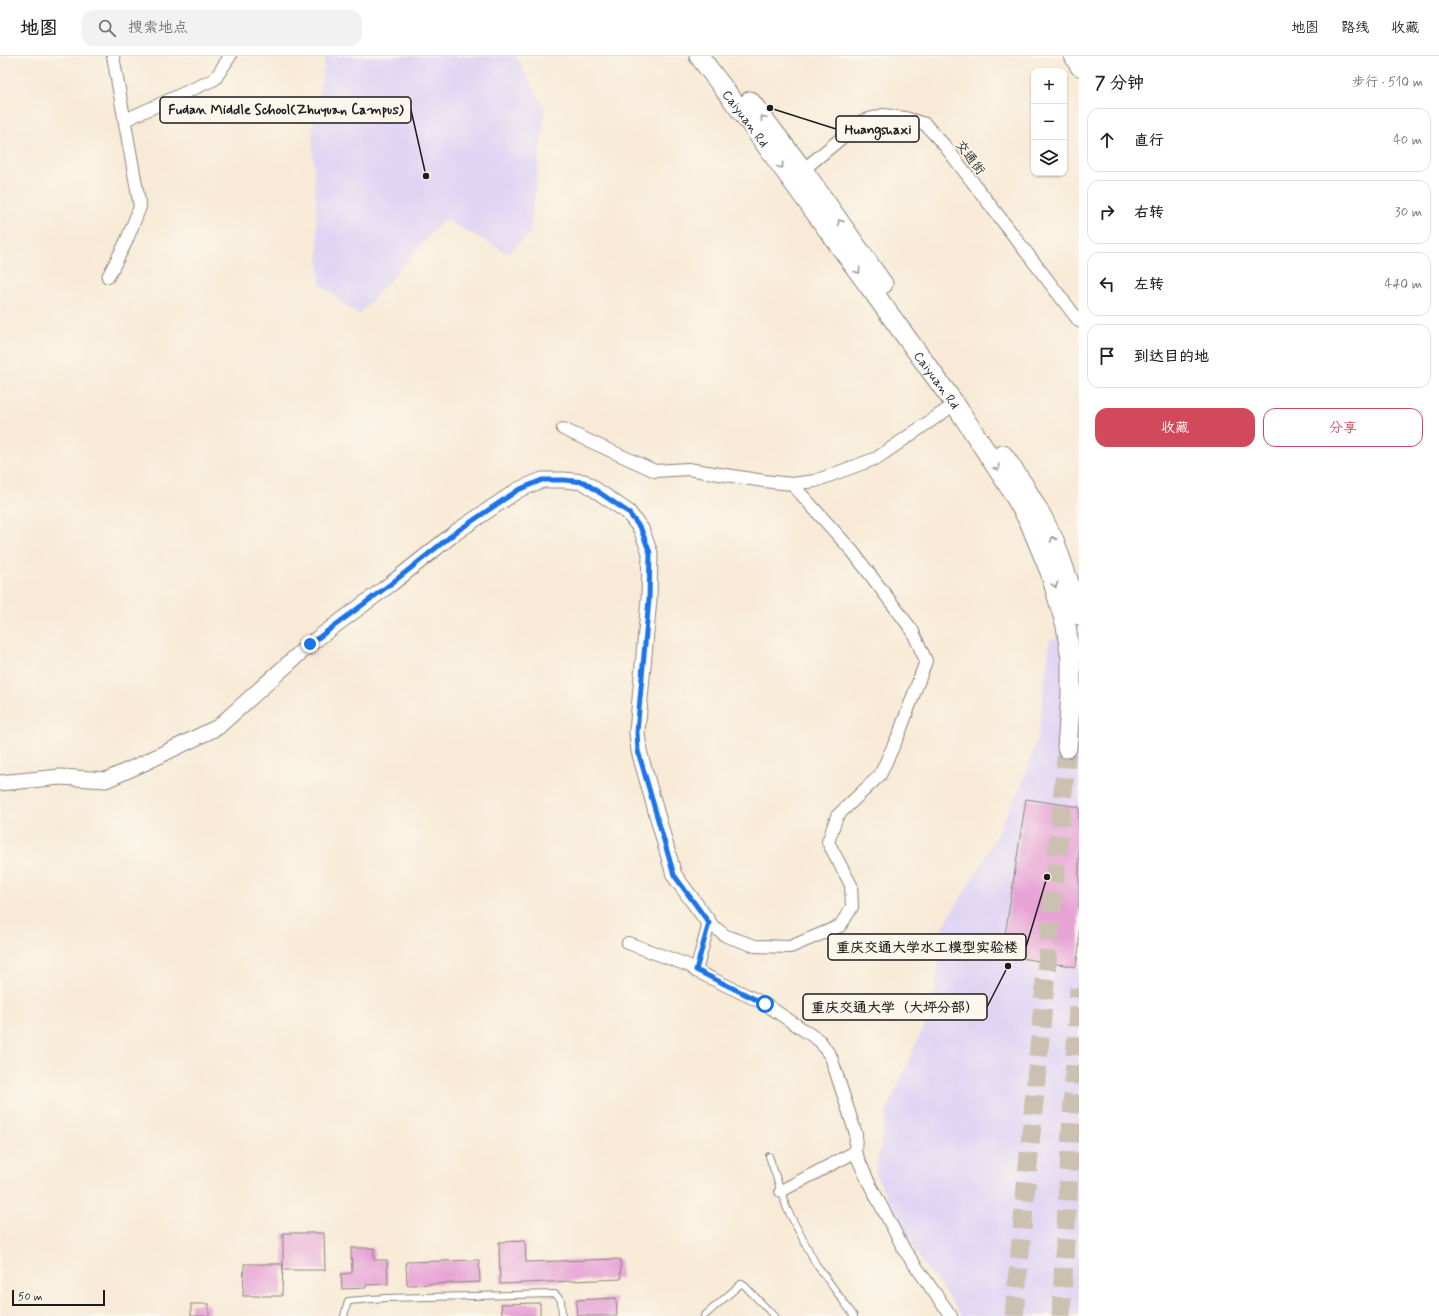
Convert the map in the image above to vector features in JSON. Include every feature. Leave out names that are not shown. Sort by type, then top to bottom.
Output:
[{"type":"main road","name":"Caiyuan Rd","points":[[699,56],[744,115],[955,404],[1010,488],[1029,521],[1050,572],[1066,626],[1071,659],[1071,694],[1067,748]]},
{"type":"main road","name":"Caiyuan Rd","points":[[715,56],[803,170],[1024,484],[1054,540],[1079,616]]},
{"type":"main road","points":[[1073,56],[1079,67]]},
{"type":"street","points":[[108,277],[126,242],[140,207],[113,56]]},
{"type":"street","points":[[125,120],[215,79],[230,56]]},
{"type":"street","name":"交通街","points":[[803,170],[862,121],[883,115],[905,118],[925,124],[945,146],[1079,322]]},
{"type":"street","points":[[563,430],[655,471],[688,469],[764,482],[792,484],[815,481],[877,458],[955,404]]},
{"type":"street","points":[[0,783],[60,777],[106,780],[218,727],[310,644],[392,583],[456,532],[518,490],[542,480],[584,482],[628,512],[641,529],[650,553],[649,599],[637,732],[638,751],[674,875],[709,923],[726,936],[755,946],[790,947],[840,926],[852,907],[851,885],[828,842],[837,816],[880,776],[899,734],[926,661],[912,630],[853,552],[792,484]]},
{"type":"street","points":[[696,970],[709,923]]},
{"type":"street","points":[[628,943],[690,966],[765,1004],[820,1040],[831,1057],[856,1134],[855,1152],[869,1183],[905,1251],[951,1316]]},
{"type":"street","points":[[781,1191],[855,1152]]},
{"type":"lane","points":[[769,1156],[787,1209],[816,1264],[854,1316]]},
{"type":"lane","points":[[704,1316],[742,1283],[774,1316]]},
{"type":"lane","points":[[344,1316],[348,1301],[385,1298],[554,1294],[561,1300],[562,1316]]},
{"type":"shaded area","points":[[326,56],[516,56],[545,108],[530,234],[508,253],[444,219],[359,315],[320,284],[312,132]]},
{"type":"shaded area","points":[[1079,632],[1079,1316],[962,1316],[916,1253],[875,1173],[887,1111],[933,1005],[942,928],[979,869],[1021,786],[1038,737],[1050,640]]},
{"type":"building","points":[[1026,799],[1079,807],[1079,947],[1076,967],[1002,955]]},
{"type":"building","points":[[283,1233],[324,1233],[325,1270],[283,1270]]},
{"type":"building","points":[[525,1241],[526,1262],[620,1259],[621,1279],[500,1284],[499,1242]]},
{"type":"building","points":[[351,1248],[374,1248],[374,1260],[387,1260],[388,1284],[366,1285],[366,1288],[342,1289],[341,1274],[352,1273]]},
{"type":"building","points":[[479,1260],[480,1282],[407,1285],[406,1262]]},
{"type":"building","points":[[244,1264],[283,1264],[282,1296],[243,1296]]},
{"type":"building","points":[[616,1298],[617,1316],[577,1316],[576,1300]]},
{"type":"building","points":[[540,1303],[540,1316],[502,1316],[501,1304]]},
{"type":"building","points":[[191,1304],[209,1304],[209,1316],[191,1316]]},
{"type":"tunnel","points":[[1014,1316],[1067,748]]},
{"type":"tunnel","points":[[1061,1316],[1079,988]]},
{"type":"place","name":"Huangshaxi","points":[[770,108]]},
{"type":"place","name":"Fudan Middle School(Zhuyuan Campus)","points":[[426,176]]},
{"type":"place","name":"重庆交通大学水工模型实验楼","points":[[1047,877]]},
{"type":"place","name":"重庆交通大学（大坪分部）","points":[[1008,966]]},
{"type":"route","points":[[310,644],[392,583],[456,532],[518,490],[542,480],[584,482],[628,512],[641,529],[650,553],[649,599],[637,732],[638,751],[674,875],[709,923],[696,970],[765,1004]]}]
